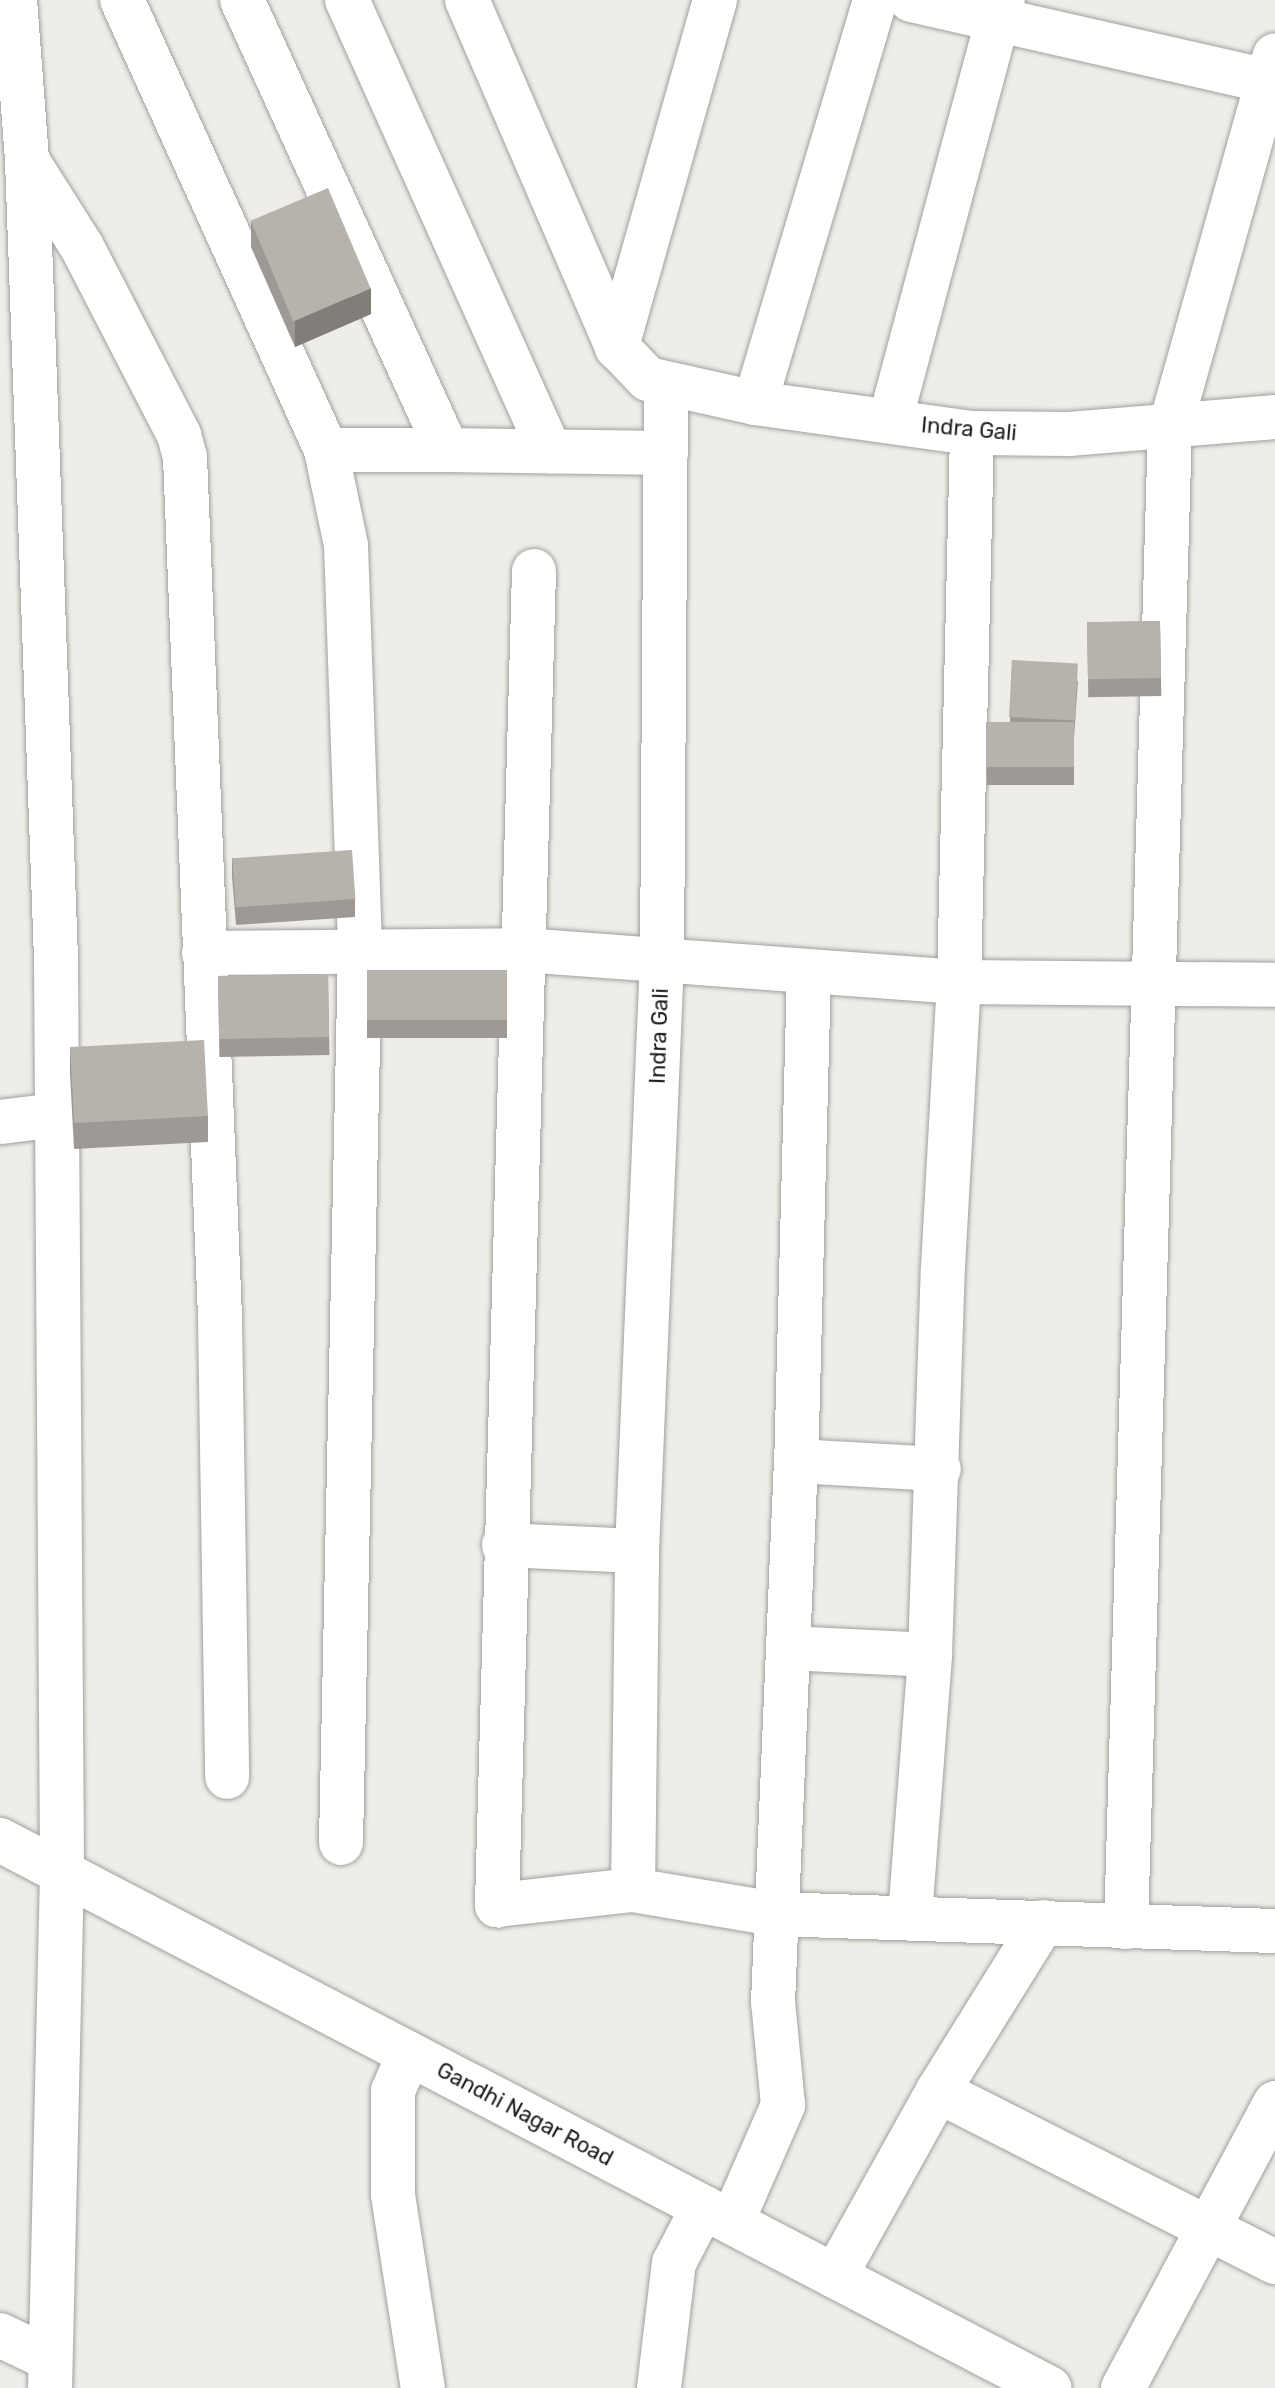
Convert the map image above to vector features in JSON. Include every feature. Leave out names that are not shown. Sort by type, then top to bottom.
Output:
[{"type":"street","points":[[122,0],[326,450],[346,545],[360,950],[341,1843]]},
{"type":"street","points":[[242,0],[447,450]]},
{"type":"street","points":[[347,0],[550,452]]},
{"type":"street","points":[[467,0],[487,20],[617,347],[657,383]]},
{"type":"street","points":[[617,347],[715,0]]},
{"type":"street","points":[[755,403],[875,0]]},
{"type":"street","points":[[911,0],[1000,10],[1272,69],[1170,428],[1126,1927]]},
{"type":"street","points":[[27,3],[14,160],[57,1115],[62,1873],[50,2374]]},
{"type":"street","points":[[890,421],[1000,10]]},
{"type":"street","points":[[14,160],[82,247],[179,435],[185,457],[220,1318],[227,1777]]},
{"type":"street","name":"Indra Gali","points":[[633,1890],[637,1551],[662,960],[666,453],[657,383],[755,403],[972,433],[1170,428],[1275,417]]},
{"type":"street","points":[[910,1916],[930,1655],[939,1469],[943,1267],[959,982],[972,433]]},
{"type":"street","points":[[326,450],[666,453]]},
{"type":"street","points":[[534,571],[504,1545],[497,1905],[633,1890],[775,1914],[910,1916],[1275,1931]]},
{"type":"street","points":[[204,953],[523,950],[959,982],[1152,987],[1275,985]]},
{"type":"street","points":[[659,2388],[674,2263],[718,2215],[783,2105],[773,2002],[775,1914],[796,1461],[809,972]]},
{"type":"street","points":[[0,1122],[57,1115]]},
{"type":"street","points":[[796,1461],[939,1469]]},
{"type":"street","points":[[504,1545],[637,1551]]},
{"type":"street","points":[[789,1648],[930,1655]]},
{"type":"street","name":"Gandhi Nagar Road","points":[[0,1840],[1049,2388]]},
{"type":"street","points":[[835,2276],[938,2091],[1043,1922]]},
{"type":"street","points":[[409,2054],[393,2091],[393,2195],[423,2388]]},
{"type":"street","points":[[938,2091],[1275,2262]]},
{"type":"street","points":[[1123,2388],[1275,2103]]},
{"type":"street","points":[[0,2335],[50,2374]]},
{"type":"building","points":[[328,188],[371,288],[293,321],[251,221]]},
{"type":"building","points":[[1160,621],[1161,678],[1088,679],[1087,622]]},
{"type":"building","points":[[1012,660],[1078,663],[1075,720],[1009,717]]},
{"type":"building","points":[[986,722],[1074,722],[1074,767],[986,767]]},
{"type":"building","points":[[352,850],[355,899],[236,907],[232,858]]},
{"type":"building","points":[[367,970],[507,970],[507,1020],[367,1020]]},
{"type":"building","points":[[328,974],[329,1037],[219,1039],[218,976]]},
{"type":"building","points":[[204,1040],[208,1116],[74,1123],[70,1047]]}]
